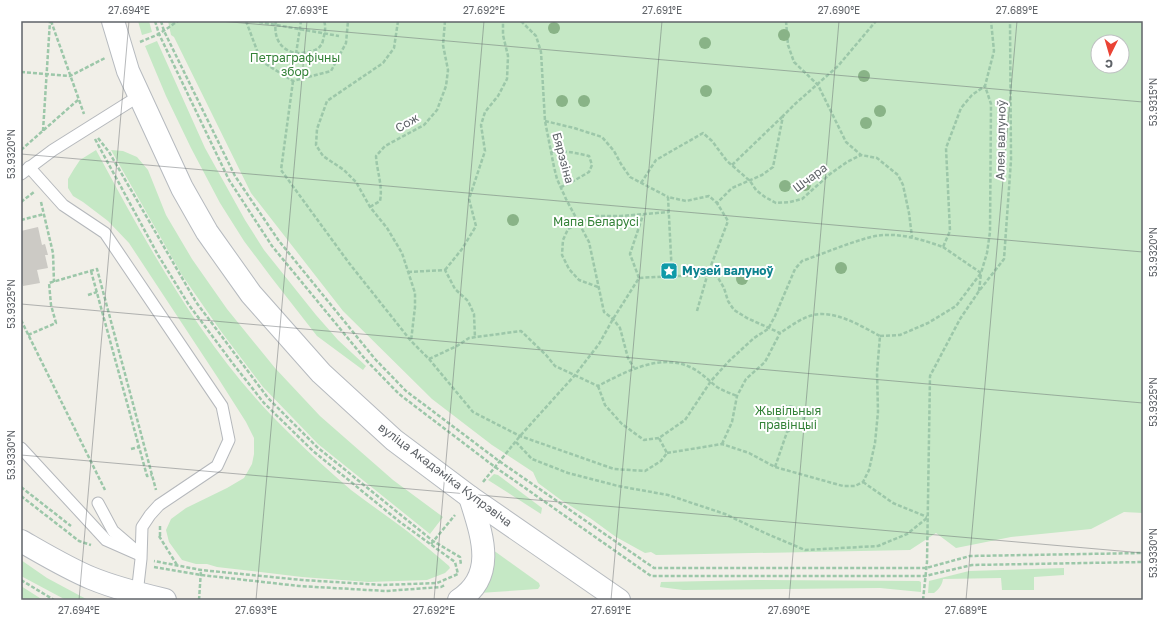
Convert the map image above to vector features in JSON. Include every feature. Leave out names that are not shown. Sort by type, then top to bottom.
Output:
[{"type":"main road","name":"вуліца Акадэміка Купрэвіча","points":[[113,21],[128,71],[182,188],[207,232],[251,294],[321,373],[394,440],[470,497],[619,600]]},
{"type":"main road","points":[[453,592],[468,594],[476,585],[483,565],[484,551],[482,539],[470,497]]},
{"type":"main road","points":[[21,541],[52,559],[91,578],[137,594],[165,600]]},
{"type":"lane","points":[[137,594],[142,527],[150,515],[160,505],[216,466],[229,440],[222,406],[105,233],[63,205],[25,170],[53,150],[139,96]]},
{"type":"lane","points":[[21,448],[106,540],[140,560]]},
{"type":"lane","points":[[98,503],[113,531],[140,560]]},
{"type":"path","points":[[43,131],[50,21]]},
{"type":"path","points":[[21,72],[70,76],[50,21]]},
{"type":"path","points":[[155,21],[159,34],[229,180],[272,246],[365,359],[399,394],[495,467],[651,576],[925,576],[972,565],[1143,562]]},
{"type":"path","points":[[161,21],[164,31],[235,176],[279,241],[375,359],[406,391],[499,462],[654,568],[926,568],[970,556],[1143,553]]},
{"type":"path","points":[[164,31],[178,21]]},
{"type":"path","points":[[246,21],[261,61],[293,81],[331,71],[346,42],[348,21]]},
{"type":"path","points":[[296,54],[301,21]]},
{"type":"path","points":[[275,23],[275,33],[278,41],[287,51],[296,54],[315,51],[322,45],[325,24],[324,21]]},
{"type":"path","points":[[398,21],[394,48],[383,63],[327,101],[317,129],[316,145],[323,156],[344,170],[356,182],[370,207],[387,228],[402,253],[414,293],[415,307],[411,341]]},
{"type":"path","name":"Сож","points":[[370,207],[380,201],[382,190],[377,171],[376,156],[385,146],[424,125],[437,110],[446,86],[448,70],[443,45],[445,21]]},
{"type":"path","points":[[408,272],[445,270],[462,249],[476,226],[469,199],[485,151],[481,125],[485,112],[498,96],[507,79],[508,56],[503,35],[503,21]]},
{"type":"path","name":"Бярэзіна","points":[[521,21],[536,36],[540,52],[545,121],[554,167],[561,187],[589,242],[604,312],[613,319],[620,328],[628,358],[634,368]]},
{"type":"path","points":[[786,21],[788,44],[794,62],[818,85],[846,142],[861,155],[877,158],[898,175],[909,213],[912,237]]},
{"type":"path","points":[[732,165],[795,104],[838,66],[876,21]]},
{"type":"path","points":[[923,600],[928,517],[930,376],[960,319],[979,291],[981,273],[988,253],[990,232],[991,104],[985,86],[994,51],[991,21]]},
{"type":"path","name":"Алея валуноў","points":[[979,291],[1004,259],[1011,160],[1010,21]]},
{"type":"path","points":[[258,26],[259,22],[275,23],[339,36]]},
{"type":"path","points":[[293,81],[281,170],[349,263],[411,341],[429,359],[474,412],[520,436],[614,469],[645,471],[660,461],[667,453],[722,444],[749,454],[775,467],[843,486],[854,486],[863,482],[869,470],[875,443],[878,412],[877,372],[880,336]]},
{"type":"path","points":[[943,247],[950,231],[946,148],[961,108],[972,95],[985,86]]},
{"type":"path","points":[[21,150],[79,98]]},
{"type":"path","points":[[717,203],[732,188],[762,175],[773,167],[783,116]]},
{"type":"path","points":[[545,121],[602,137],[614,150],[630,177],[668,197],[686,201],[709,196],[717,203],[728,221],[707,276],[697,311]]},
{"type":"path","points":[[89,128],[109,152],[196,302],[268,398],[317,447],[434,540],[460,557],[462,576]]},
{"type":"path","name":"Шчара","points":[[641,183],[656,160],[703,133],[712,141],[727,161],[750,181],[756,190],[776,203],[802,199],[830,174],[847,162],[861,155]]},
{"type":"path","points":[[551,152],[560,151],[589,156],[592,165],[589,172],[561,187]]},
{"type":"path","points":[[21,202],[37,189]]},
{"type":"path","points":[[39,195],[53,253],[54,282]]},
{"type":"path","points":[[668,197],[672,276]]},
{"type":"path","points":[[599,287],[579,280],[569,269],[562,255],[563,240],[568,229],[594,216],[669,212]]},
{"type":"path","points":[[21,220],[44,214]]},
{"type":"path","points":[[639,278],[630,254],[643,214]]},
{"type":"path","points":[[429,359],[458,346],[469,338],[521,331],[546,355],[554,366],[598,386],[605,405],[622,424],[644,440],[659,438],[685,420],[711,381],[729,361],[754,338],[768,328],[775,316],[795,269],[802,261],[872,237],[900,235],[923,240],[943,247],[981,273]]},
{"type":"path","points":[[28,334],[56,323],[51,305],[49,283],[97,269],[160,505],[160,536]]},
{"type":"path","points":[[445,270],[455,289],[468,301],[474,314],[475,338]]},
{"type":"path","points":[[91,271],[147,476],[152,475]]},
{"type":"path","points":[[722,444],[732,422],[736,396],[746,379],[765,362],[780,333],[807,317],[827,314],[855,323],[880,336],[900,335],[934,320],[956,306],[981,273]]},
{"type":"path","points":[[639,278],[717,276],[734,310],[780,333]]},
{"type":"path","points":[[499,462],[520,436],[575,375],[598,344],[639,278]]},
{"type":"path","points":[[88,295],[97,292]]},
{"type":"path","points":[[21,320],[106,494]]},
{"type":"path","points":[[598,386],[634,368],[666,362],[676,362],[690,367],[718,387],[736,396]]},
{"type":"path","points":[[119,374],[125,372]]},
{"type":"path","points":[[775,467],[786,432],[793,428],[800,428],[804,417],[797,409],[787,405],[778,408],[777,415],[779,422],[786,432]]},
{"type":"path","points":[[131,417],[136,416]]},
{"type":"path","points":[[659,438],[667,453]]},
{"type":"path","points":[[516,442],[532,459],[568,473],[618,486],[668,495],[725,514],[805,550],[878,546],[907,534],[928,517]]},
{"type":"path","points":[[131,449],[139,447]]},
{"type":"path","points":[[863,482],[893,503],[928,517]]},
{"type":"path","points":[[21,496],[79,541],[92,546]]},
{"type":"path","points":[[140,560],[201,575],[299,586],[386,591],[441,588],[453,592]]},
{"type":"path","points":[[199,600],[201,570]]},
{"type":"path","points":[[21,580],[54,600]]},
{"type":"green space","points":[[138,21],[149,21],[152,32],[142,35]]},
{"type":"green space","name":"Музей валуноў","points":[[168,21],[1143,21],[1143,513],[1124,512],[1091,529],[1011,537],[956,548],[936,533],[910,550],[656,555],[651,552],[645,553],[616,537],[590,518],[561,500],[538,483],[533,472],[492,445],[432,399],[343,311],[251,193],[174,37],[171,35]]},
{"type":"green space","points":[[157,41],[205,148],[245,220],[264,250],[316,315],[338,340],[366,366],[363,370],[317,336],[244,241],[220,203],[166,96],[145,46]]},
{"type":"green space","points":[[96,150],[159,262],[206,335],[231,369],[259,402],[327,469],[351,490],[407,531],[449,566],[450,568],[445,573],[427,580],[368,582],[302,577],[217,567],[182,560],[169,542],[166,530],[171,519],[186,508],[244,478],[252,464],[254,454],[254,438],[246,422],[218,378],[129,243],[108,221],[73,196],[68,188],[68,179],[80,160]]},
{"type":"green space","points":[[111,150],[123,151],[137,157],[148,170],[166,215],[192,259],[227,309],[275,368],[320,416],[393,480],[443,517],[430,534],[318,444],[263,387],[220,330],[182,275]]},
{"type":"green space","points":[[494,474],[498,475],[542,508],[541,514],[488,480]]},
{"type":"green space","points":[[493,550],[539,583],[540,586],[538,589],[479,593]]},
{"type":"green space","points":[[21,560],[47,578],[88,600],[66,600],[21,576]]},
{"type":"green space","points":[[1064,568],[1064,575],[1034,577],[1034,590],[1002,590],[1001,578],[943,579],[941,585],[934,593],[928,593],[929,581],[969,571]]},
{"type":"green space","points":[[756,580],[919,581],[921,582],[921,592],[880,588],[683,590],[660,587],[661,582]]},
{"type":"green space","points":[[21,586],[43,600],[21,600]]},
{"type":"building","points":[[38,227],[42,245],[45,244],[48,255],[45,255],[48,268],[37,270],[40,283],[23,286],[21,280],[21,231]]},
{"type":"place","name":"Музей валуноў","points":[[669,271]]},
{"type":"park label","name":"Петраграфічны збор","points":[[295,65]]},
{"type":"park label","name":"Мапа Беларусі","points":[[596,222]]},
{"type":"park label","name":"Жывільныя правінцыі","points":[[788,418]]}]
